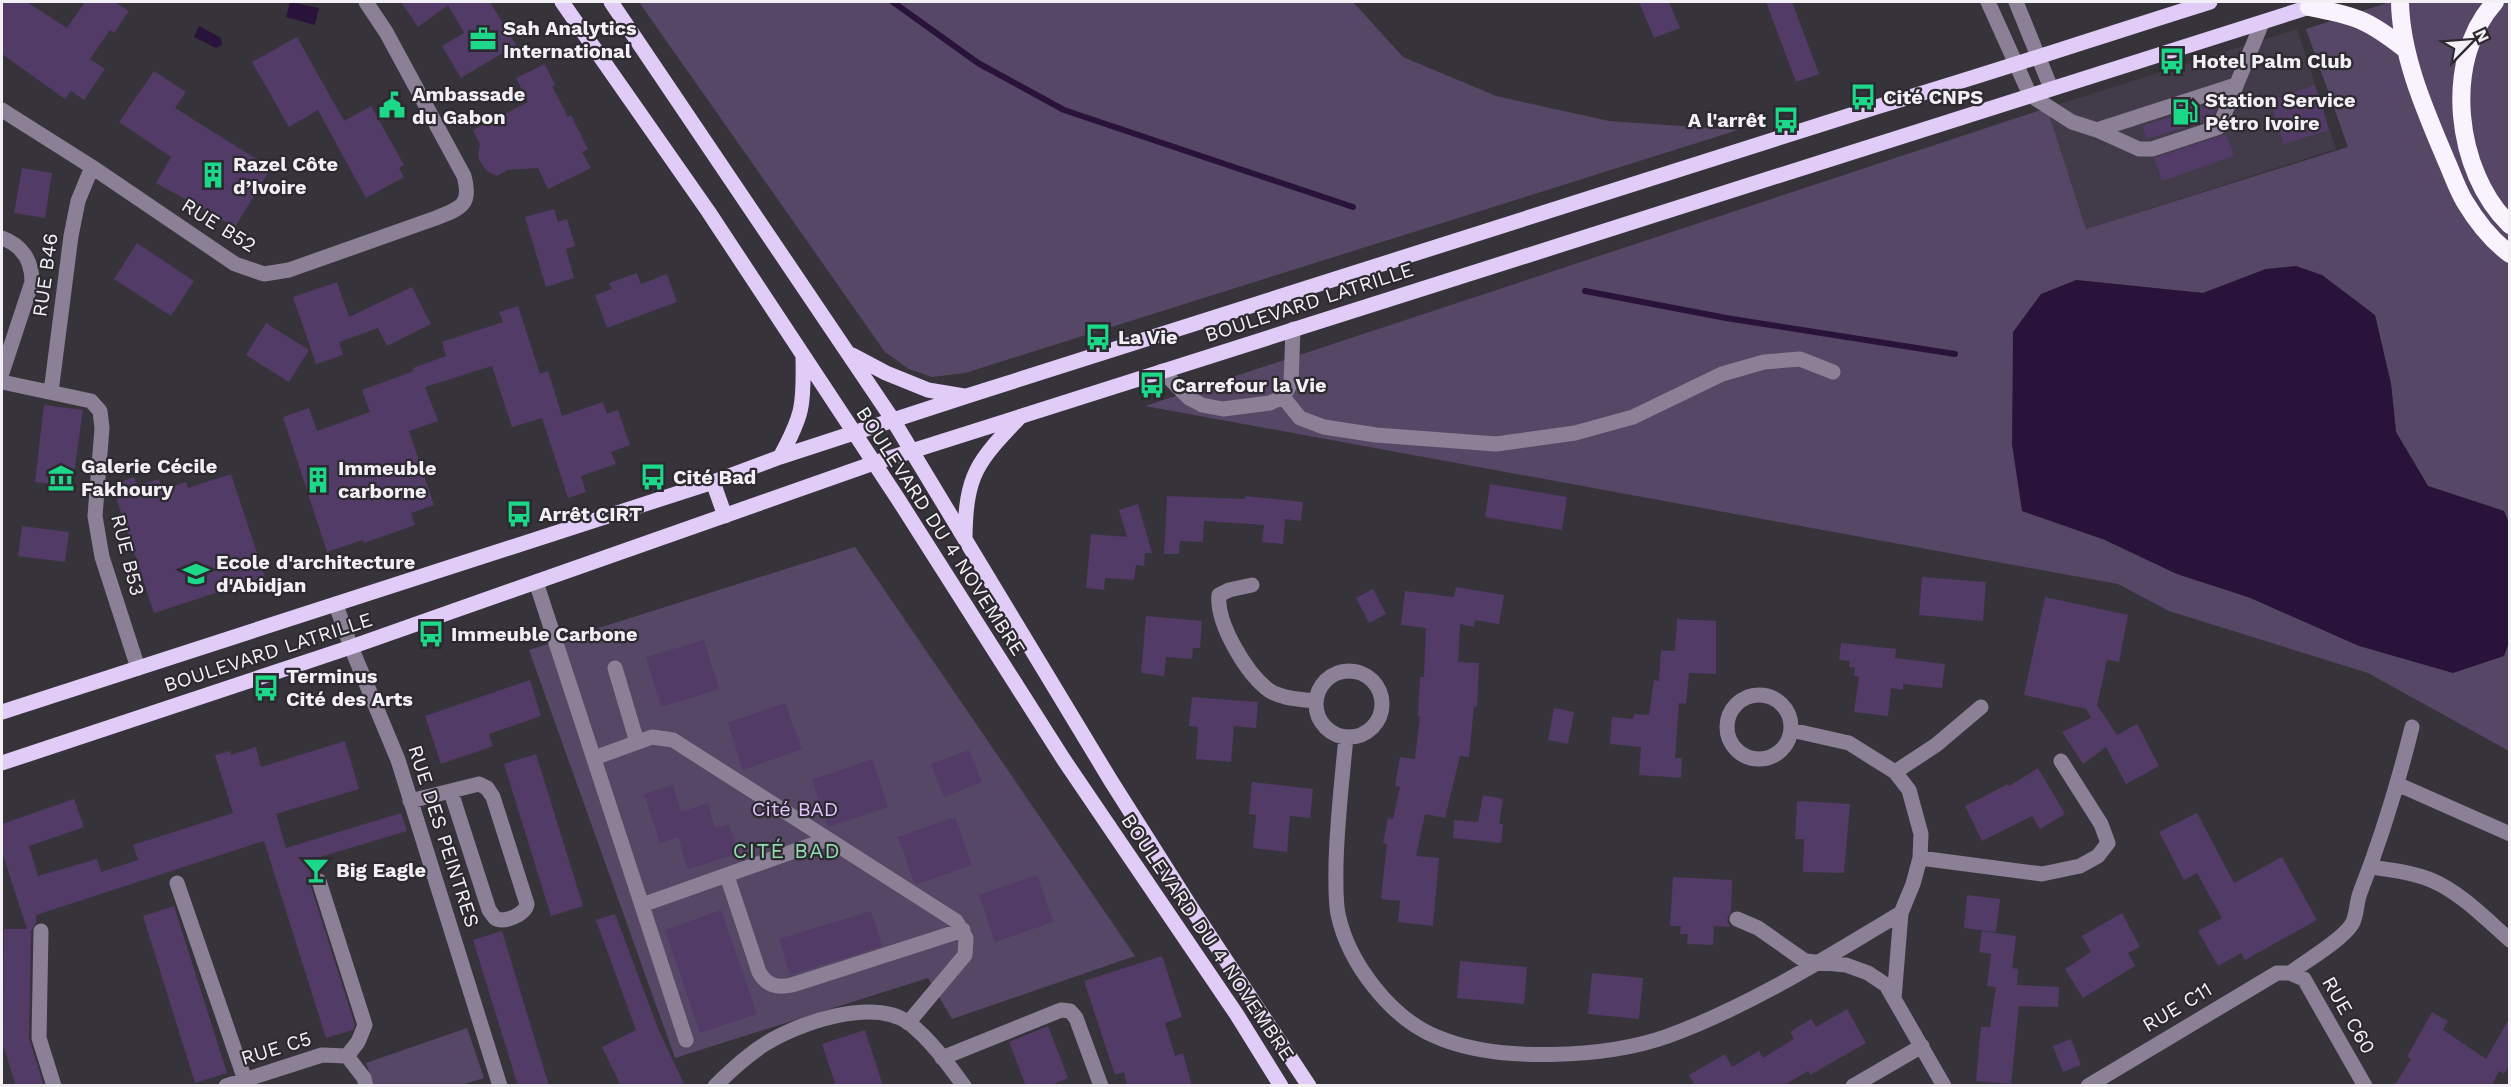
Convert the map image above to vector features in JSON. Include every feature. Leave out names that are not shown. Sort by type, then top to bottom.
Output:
[{"type":"highway","points":[[2400,2],[2400,22],[2405,49],[2434,132],[2464,200],[2493,241],[2510,254]]},
{"type":"highway","points":[[2495,2],[2471,42],[2463,75],[2460,107],[2466,146],[2479,183],[2500,216],[2510,225]]},
{"type":"highway","points":[[2309,4],[2355,16],[2376,26],[2405,49]]},
{"type":"main road","name":"BOULEVARD DU 4 NOVEMBRE","points":[[562,2],[708,212],[874,464],[1064,760],[1237,1015],[1281,1086]]},
{"type":"main road","name":"BOULEVARD DU 4 NOVEMBRE","points":[[611,2],[893,420],[1111,781],[1194,912],[1310,1086]]},
{"type":"main road","name":"BOULEVARD LATRILLE","points":[[2,712],[713,482],[780,457],[967,396],[1873,108],[2016,66],[2210,2]]},
{"type":"main road","name":"BOULEVARD LATRILLE","points":[[2,763],[351,647],[874,464],[1022,415],[2262,23],[2309,4],[2328,2]]},
{"type":"main road","points":[[848,353],[886,373],[928,390],[967,396]]},
{"type":"main road","points":[[780,457],[799,423],[804,398],[803,358]]},
{"type":"main road","points":[[965,537],[965,502],[971,479],[995,443],[1022,415]]},
{"type":"main road","points":[[713,482],[725,516]]},
{"type":"street","name":"RUE B52","points":[[2,110],[92,167],[235,264],[264,274],[289,270],[436,218],[458,209],[466,200],[468,190],[464,176],[386,32],[366,2]]},
{"type":"street","points":[[1988,2],[2030,95],[2072,122],[2097,130],[2139,149],[2167,146],[2219,127],[2262,23]]},
{"type":"street","points":[[2016,2],[2051,88]]},
{"type":"street","points":[[2097,130],[2236,86]]},
{"type":"street","name":"RUE B46","points":[[51,392],[71,236],[78,201],[92,167]]},
{"type":"street","points":[[2,238],[15,244],[22,251],[32,272],[32,282],[2,373]]},
{"type":"street","points":[[1162,371],[1189,398],[1202,405],[1223,409],[1270,403],[1283,397],[1291,383],[1293,329]]},
{"type":"street","points":[[1283,397],[1300,418],[1323,427],[1376,435],[1496,444],[1575,433],[1633,417],[1722,374],[1764,362],[1800,359],[1833,372]]},
{"type":"street","name":"RUE B53","points":[[2,382],[91,401],[99,411],[102,429],[95,516],[102,557],[138,668]]},
{"type":"street","points":[[536,582],[686,1040]]},
{"type":"street","points":[[1252,585],[1229,590],[1219,595],[1218,608],[1226,630],[1239,654],[1255,677],[1271,691],[1290,698],[1315,701]]},
{"type":"street","name":"RUE DES PEINTRES","points":[[336,604],[351,647],[389,736],[500,1086]]},
{"type":"street","points":[[615,668],[638,742]]},
{"type":"street","points":[[1338,672],[1358,672],[1374,682],[1382,700],[1378,720],[1370,730],[1359,736],[1346,737],[1334,734],[1323,726],[1317,714],[1315,701],[1319,688],[1327,678],[1338,672]]},
{"type":"street","points":[[1762,695],[1774,699],[1784,707],[1790,718],[1791,730],[1787,742],[1779,752],[1768,758],[1756,759],[1744,755],[1734,747],[1728,736],[1727,723],[1731,711],[1739,702],[1750,696],[1762,695]]},
{"type":"street","points":[[1895,772],[1936,745],[1981,708]]},
{"type":"street","name":"RUE C11","points":[[2088,1086],[2113,1079],[2277,973],[2290,973],[2333,942],[2352,924],[2358,896],[2371,867],[2412,727]]},
{"type":"street","points":[[1791,730],[1849,743],[1895,772],[1910,790],[1921,834],[1920,858],[1913,884],[1900,913],[1894,999]]},
{"type":"street","points":[[1346,737],[1337,825],[1338,914],[1350,950],[1371,983],[1396,1012],[1436,1037],[1484,1051],[1532,1055],[1568,1054],[1641,1043],[1667,1036],[1714,1017],[1817,964],[1900,913]]},
{"type":"street","points":[[594,758],[652,738],[673,740],[956,921],[966,938],[965,955],[908,1023]]},
{"type":"street","points":[[1920,858],[2042,874],[2080,866],[2098,856],[2108,843],[2105,834],[2061,761]]},
{"type":"street","points":[[410,801],[479,784],[487,788],[493,797],[527,904],[522,914],[500,920],[494,917],[489,910],[451,792]]},
{"type":"street","points":[[2397,784],[2510,834]]},
{"type":"street","points":[[642,905],[828,839]]},
{"type":"street","points":[[2371,867],[2432,880],[2454,892],[2510,940]]},
{"type":"street","points":[[727,876],[759,972],[764,981],[771,985],[792,985],[963,930]]},
{"type":"street","points":[[319,881],[365,1025],[358,1042],[347,1056],[365,1082]]},
{"type":"street","points":[[177,883],[244,1080]]},
{"type":"street","points":[[1737,919],[1758,928],[1805,961],[1817,964],[1846,965],[1868,973],[1886,985],[1944,1086]]},
{"type":"street","points":[[40,931],[39,1038],[54,1086]]},
{"type":"street","name":"RUE C60","points":[[2290,973],[2304,979],[2365,1086]]},
{"type":"street","points":[[942,1058],[1061,1010],[1070,1011],[1077,1018],[1101,1086]]},
{"type":"street","points":[[715,1086],[738,1063],[767,1043],[805,1026],[850,1012],[872,1011],[908,1023],[942,1058],[964,1086]]},
{"type":"street","points":[[1853,1086],[1922,1046]]},
{"type":"street","name":"RUE C5","points":[[226,1086],[322,1055],[347,1056]]},
{"type":"shaded area","points":[[290,2],[319,8],[315,25],[286,17]]},
{"type":"shaded area","points":[[199,26],[221,38],[222,45],[216,48],[194,37]]},
{"type":"shaded area","points":[[2297,29],[2336,149],[2086,229],[2047,108]]},
{"type":"shaded area","points":[[2296,266],[2322,275],[2375,315],[2391,384],[2396,432],[2428,486],[2504,511],[2510,525],[2510,640],[2504,656],[2453,673],[2359,646],[2248,597],[2177,574],[2105,540],[2022,511],[2012,444],[2013,332],[2041,294],[2076,280],[2203,293],[2266,269]]},
{"type":"green space","points":[[639,2],[1353,2],[1403,57],[1496,96],[1609,121],[1738,130],[965,373],[932,377],[909,369],[885,352]]},
{"type":"green space","points":[[2390,2],[2509,2],[2509,525],[2504,511],[2428,486],[2396,432],[2391,384],[2375,315],[2266,269],[2203,293],[2076,280],[2105,540],[2177,574],[2248,597],[2504,656],[2509,640],[2509,751],[2368,673],[2169,611],[2118,584],[1145,406],[2047,108],[2086,229],[2348,147],[2306,29]]},
{"type":"green space","name":"Cité BAD","points":[[855,547],[1135,956],[952,1019],[928,978],[675,1058],[529,650]]},
{"type":"green space","points":[[467,1028],[484,1078],[461,1085],[374,1085],[366,1063]]},
{"type":"building","points":[[2,2],[27,2],[67,28],[85,2],[115,2],[129,11],[114,33],[110,30],[90,59],[105,69],[84,100],[71,91],[65,99],[2,54]]},
{"type":"building","name":"Sah Analytics International","points":[[401,2],[490,2],[516,45],[461,78],[442,46],[464,33],[448,5],[418,27]]},
{"type":"building","points":[[1639,2],[1669,2],[1680,28],[1654,38]]},
{"type":"building","points":[[1766,2],[1792,2],[1819,74],[1796,82]]},
{"type":"building","points":[[297,37],[344,121],[371,106],[404,165],[399,168],[404,177],[366,198],[318,110],[289,127],[252,62]]},
{"type":"building","points":[[545,64],[555,85],[552,86],[568,117],[571,115],[588,149],[582,152],[591,168],[548,189],[538,168],[508,170],[497,176],[487,171],[479,160],[480,144],[473,130],[528,102],[516,78]]},
{"type":"building","name":"Razel Côte d’Ivoire","points":[[154,71],[186,92],[175,108],[271,168],[235,227],[156,183],[171,157],[119,122]]},
{"type":"building","points":[[2315,85],[2329,130],[2284,144],[2270,100]]},
{"type":"building","points":[[2215,102],[2217,107],[2212,119],[2147,139],[2142,126]]},
{"type":"building","points":[[2226,134],[2234,156],[2162,181],[2154,158]]},
{"type":"building","points":[[22,168],[52,173],[45,218],[14,213]]},
{"type":"building","points":[[554,209],[558,222],[567,219],[575,246],[566,249],[574,278],[546,287],[525,217]]},
{"type":"building","points":[[137,243],[194,281],[171,316],[114,279]]},
{"type":"building","points":[[637,273],[641,284],[667,274],[677,302],[607,328],[595,295],[612,289],[609,283]]},
{"type":"building","points":[[337,282],[349,317],[412,287],[431,324],[387,346],[378,328],[339,342],[343,355],[316,364],[293,297]]},
{"type":"building","points":[[518,306],[540,374],[548,371],[562,416],[603,402],[607,414],[618,410],[630,445],[611,452],[616,464],[581,476],[586,492],[568,498],[542,418],[512,427],[492,366],[425,387],[438,421],[409,431],[434,505],[411,513],[415,525],[364,543],[363,540],[327,552],[283,417],[309,408],[317,431],[370,412],[362,390],[414,371],[413,368],[446,356],[442,342],[503,322],[499,312]]},
{"type":"building","points":[[266,323],[309,350],[289,382],[246,355]]},
{"type":"building","points":[[44,405],[83,410],[72,487],[35,482]]},
{"type":"building","points":[[231,474],[265,577],[154,613],[112,485],[134,477],[137,486],[159,479],[162,489],[186,482],[188,488]]},
{"type":"building","points":[[1490,484],[1567,497],[1562,530],[1485,517]]},
{"type":"building","points":[[1167,496],[1245,499],[1245,496],[1303,502],[1301,521],[1285,519],[1283,544],[1262,542],[1264,525],[1204,521],[1203,542],[1180,541],[1179,554],[1164,554]]},
{"type":"building","points":[[1138,504],[1152,553],[1145,553],[1144,566],[1136,565],[1134,580],[1105,578],[1104,590],[1086,588],[1091,534],[1127,537],[1119,510]]},
{"type":"building","points":[[22,526],[69,532],[65,562],[18,556]]},
{"type":"building","points":[[1922,577],[1986,582],[1983,621],[1919,615]]},
{"type":"building","points":[[1456,587],[1504,595],[1499,624],[1475,620],[1474,627],[1460,624],[1458,662],[1479,663],[1477,707],[1474,706],[1469,757],[1460,756],[1445,818],[1425,814],[1416,856],[1439,858],[1433,926],[1398,922],[1400,901],[1381,899],[1387,844],[1383,843],[1388,818],[1393,819],[1400,787],[1395,786],[1400,757],[1415,759],[1420,716],[1418,716],[1420,677],[1424,677],[1426,628],[1401,625],[1405,591],[1454,597]]},
{"type":"building","points":[[1373,589],[1386,614],[1369,623],[1356,598]]},
{"type":"building","points":[[2045,597],[2128,615],[2119,662],[2107,660],[2097,705],[2117,735],[2137,724],[2159,766],[2126,784],[2106,747],[2083,764],[2062,732],[2091,718],[2086,709],[2024,695]]},
{"type":"building","points":[[1146,616],[1202,621],[1200,648],[1193,648],[1192,659],[1166,657],[1164,676],[1141,673]]},
{"type":"building","points":[[1677,619],[1716,621],[1716,674],[1689,673],[1686,704],[1679,703],[1675,758],[1682,758],[1681,778],[1639,775],[1641,747],[1610,744],[1612,717],[1633,719],[1634,714],[1649,715],[1654,680],[1659,681],[1661,650],[1675,651]]},
{"type":"building","points":[[704,640],[719,689],[661,707],[646,657]]},
{"type":"building","points":[[1841,643],[1896,649],[1895,658],[1945,664],[1942,688],[1903,684],[1903,690],[1891,688],[1888,716],[1854,712],[1859,677],[1854,676],[1855,668],[1849,667],[1850,661],[1839,660]]},
{"type":"building","points":[[530,680],[541,716],[489,734],[493,746],[441,764],[425,716]]},
{"type":"building","points":[[1192,697],[1258,702],[1256,728],[1234,726],[1231,762],[1196,759],[1198,727],[1189,726]]},
{"type":"building","points":[[785,703],[802,749],[743,770],[728,723]]},
{"type":"building","points":[[1554,708],[1574,712],[1568,744],[1548,740]]},
{"type":"building","points":[[345,741],[359,789],[276,814],[286,848],[401,813],[407,831],[307,861],[311,875],[310,884],[355,1025],[353,1030],[326,1038],[264,841],[36,915],[36,923],[31,931],[29,1038],[44,1086],[16,1086],[3,1045],[4,929],[27,929],[2,852],[2,824],[74,799],[84,827],[29,846],[38,876],[97,859],[101,872],[138,860],[133,845],[233,813],[215,755],[230,751],[231,755],[256,747],[261,767]]},
{"type":"building","points":[[969,750],[982,782],[944,797],[931,764]]},
{"type":"building","points":[[536,754],[583,906],[551,916],[504,764]]},
{"type":"building","points":[[872,759],[888,807],[828,827],[812,780]]},
{"type":"building","points":[[2038,768],[2065,814],[2040,829],[2032,816],[1982,841],[1965,806],[2008,784],[2009,786]]},
{"type":"building","points":[[1252,782],[1313,789],[1310,818],[1290,816],[1287,852],[1253,848],[1256,815],[1249,814]]},
{"type":"building","points":[[673,785],[681,812],[708,803],[715,828],[729,824],[739,853],[688,869],[678,837],[660,843],[644,794]]},
{"type":"building","points":[[1483,795],[1503,799],[1499,824],[1503,824],[1501,843],[1453,838],[1454,820],[1478,822]]},
{"type":"building","points":[[1797,801],[1850,804],[1844,873],[1803,872],[1804,839],[1795,839]]},
{"type":"building","points":[[2197,813],[2234,883],[2282,857],[2317,920],[2245,960],[2241,953],[2218,966],[2198,931],[2222,918],[2197,873],[2184,880],[2159,832]]},
{"type":"building","points":[[955,817],[972,865],[917,884],[914,882],[898,837]]},
{"type":"building","points":[[1037,875],[1053,922],[995,942],[979,895]]},
{"type":"building","points":[[1673,877],[1732,880],[1731,912],[1727,920],[1730,927],[1714,926],[1713,945],[1687,944],[1688,934],[1680,934],[1681,926],[1670,926]]},
{"type":"building","points":[[1967,895],[2000,899],[1996,932],[1964,928]]},
{"type":"building","points":[[174,906],[227,1073],[195,1083],[143,916]]},
{"type":"building","points":[[721,910],[757,1014],[700,1033],[665,930]]},
{"type":"building","points":[[871,911],[882,946],[790,975],[779,939]]},
{"type":"building","points":[[2122,913],[2140,947],[2128,953],[2135,966],[2083,998],[2065,969],[2091,952],[2082,936]]},
{"type":"building","points":[[615,914],[659,1031],[685,1086],[621,1086],[602,1047],[636,1030],[596,920]]},
{"type":"building","points":[[502,931],[549,1086],[518,1086],[473,940]]},
{"type":"building","points":[[1982,931],[2016,936],[2012,968],[2018,969],[2017,985],[2059,987],[2058,1007],[2019,1006],[2011,1084],[1976,1081],[1981,1027],[1990,1027],[1996,987],[1987,986],[1991,954],[1979,952]]},
{"type":"building","points":[[1162,956],[1182,1017],[1165,1023],[1175,1056],[1183,1053],[1192,1086],[1127,1086],[1124,1072],[1115,1075],[1084,981]]},
{"type":"building","points":[[1460,961],[1527,967],[1524,1004],[1457,998]]},
{"type":"building","points":[[1592,973],[1643,978],[1639,1019],[1588,1014]]},
{"type":"building","points":[[1847,1009],[1866,1043],[1810,1075],[1808,1071],[1783,1086],[1695,1086],[1689,1075],[1725,1054],[1732,1067],[1759,1051],[1763,1058],[1794,1039],[1790,1032],[1811,1019],[1816,1027]]},
{"type":"building","points":[[2432,1012],[2448,1021],[2443,1030],[2486,1059],[2510,1017],[2510,1063],[2504,1074],[2499,1071],[2491,1086],[2394,1086],[2411,1059],[2407,1057]]},
{"type":"building","points":[[1048,1026],[1068,1078],[1049,1086],[1026,1086],[1009,1042]]},
{"type":"building","points":[[865,1030],[883,1086],[836,1086],[822,1044]]},
{"type":"building","points":[[2071,1039],[2081,1065],[2063,1072],[2053,1046]]},
{"type":"waterway","points":[[893,2],[978,63],[1064,110],[1353,207]]},
{"type":"waterway","points":[[1585,291],[1726,318],[1955,354]]},
{"type":"place","name":"Sah Analytics International","points":[[483,39]]},
{"type":"place","name":"Hotel Palm Club","points":[[2172,61]]},
{"type":"place","name":"Cité CNPS","points":[[1863,97]]},
{"type":"place","name":"Ambassade du Gabon","points":[[392,105]]},
{"type":"place","name":"Station Service Pétro Ivoire","points":[[2185,112]]},
{"type":"place","name":"A l'arrêt","points":[[1786,120]]},
{"type":"place","name":"Razel Côte d’Ivoire","points":[[213,175]]},
{"type":"place","name":"La Vie","points":[[1098,337]]},
{"type":"place","name":"Carrefour la Vie","points":[[1152,385]]},
{"type":"place","name":"Cité Bad","points":[[653,477]]},
{"type":"place","name":"Galerie Cécile Fakhoury","points":[[61,478]]},
{"type":"place","name":"Immeuble carborne","points":[[318,480]]},
{"type":"place","name":"Arrêt CIRT","points":[[519,514]]},
{"type":"place","name":"Ecole d'architecture d'Abidjan","points":[[196,574]]},
{"type":"place","name":"Immeuble Carbone","points":[[431,634]]},
{"type":"place","name":"Terminus Cité des Arts","points":[[266,688]]},
{"type":"place","name":"Big Eagle","points":[[316,870]]},
{"type":"district","name":"CITÉ BAD","points":[[787,851]]}]
